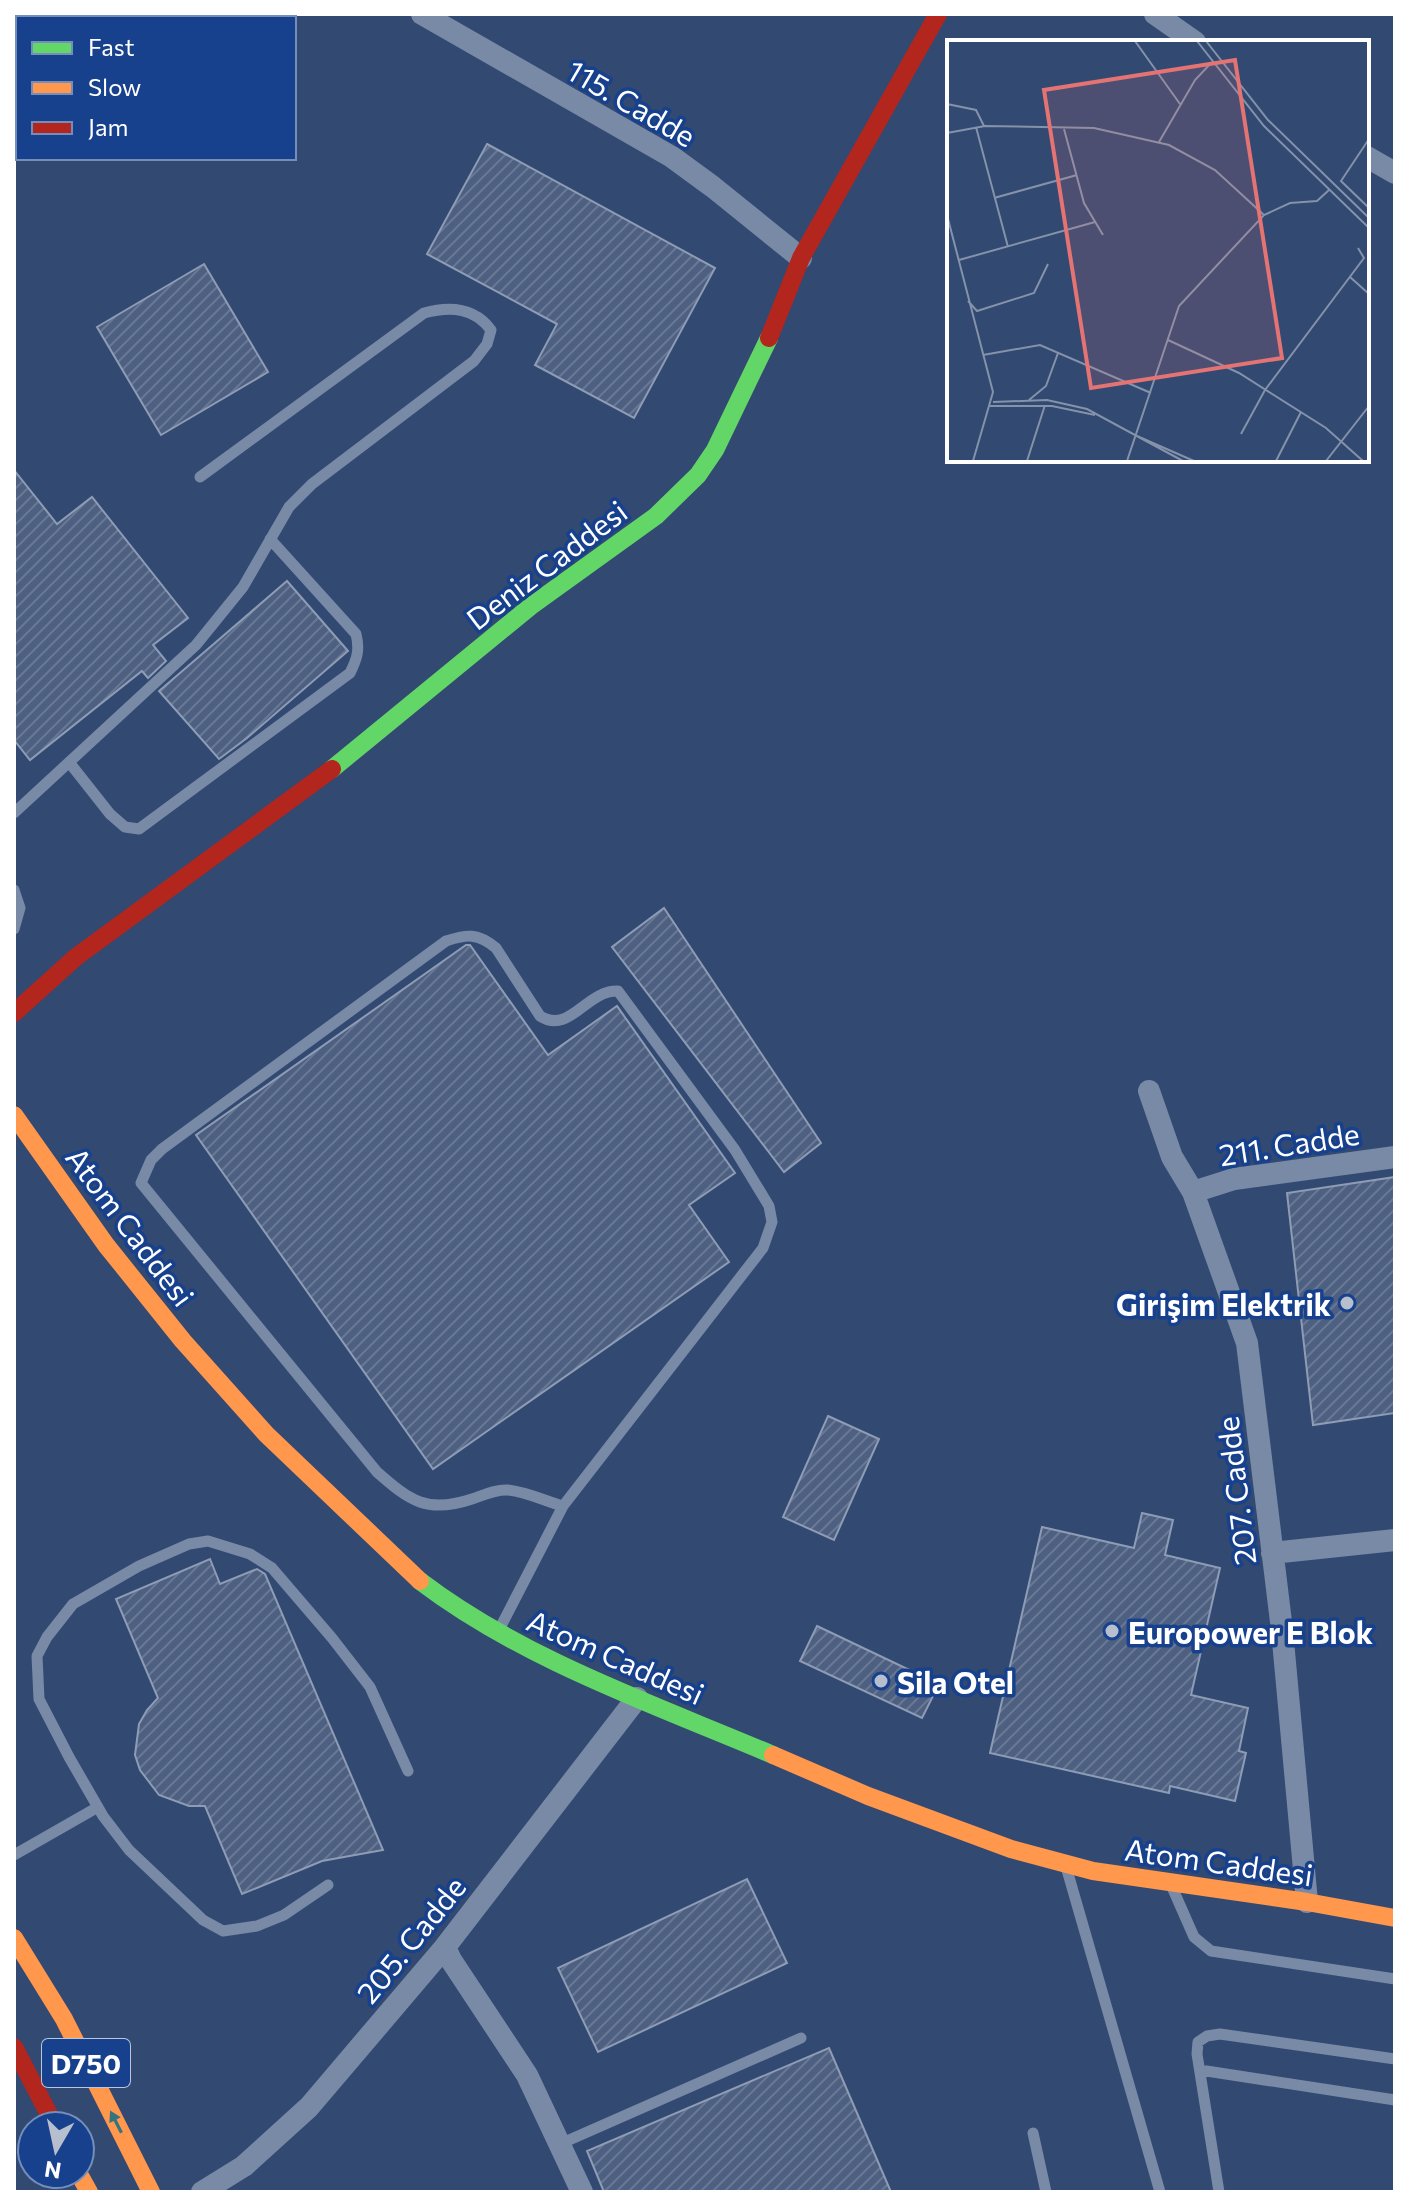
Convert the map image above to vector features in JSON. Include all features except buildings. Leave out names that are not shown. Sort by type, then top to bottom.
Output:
[{"type":"main road","name":"Deniz Caddesi","points":[[14,1013],[76,957],[309,788],[531,606],[656,516],[698,475],[715,450],[767,342],[801,258],[938,14]]},
{"type":"main road","name":"Atom Caddesi","points":[[14,1115],[106,1245],[183,1341],[266,1434],[414,1576],[448,1602],[498,1632],[571,1669],[868,1796],[1011,1849],[1066,1864],[1395,1918]]},
{"type":"main road","name":"D750","points":[[14,1938],[64,2019],[151,2192]]},
{"type":"main road","name":"D750","points":[[14,2047],[47,2110]]},
{"type":"street","name":"115. Cadde","points":[[422,14],[672,157],[801,258]]},
{"type":"street","points":[[1155,14],[1192,40]]},
{"type":"street","points":[[1369,158],[1395,173]]},
{"type":"street","name":"207. Cadde","points":[[1149,1091],[1172,1157],[1193,1192],[1247,1343],[1272,1553],[1307,1902]]},
{"type":"street","name":"211. Cadde","points":[[1193,1192],[1234,1179],[1395,1157]]},
{"type":"street","points":[[1272,1553],[1395,1540]]},
{"type":"street","name":"205. Cadde","points":[[202,2192],[244,2166],[309,2107],[445,1947],[637,1698]]},
{"type":"street","points":[[445,1947],[527,2075],[582,2192]]},
{"type":"lane","points":[[14,813],[196,645],[243,587],[289,507],[312,484],[474,361],[487,344],[491,330],[481,317],[445,307],[424,313],[200,477]]},
{"type":"lane","points":[[69,762],[110,814],[125,827],[139,829],[350,673],[358,657],[356,634],[270,539]]},
{"type":"lane","points":[[14,890],[20,908],[14,929]]},
{"type":"lane","points":[[498,1632],[563,1506],[763,1248],[772,1222],[769,1206],[735,1150],[618,991],[606,991],[558,1022],[548,1021],[540,1016],[496,948],[488,941],[466,935],[446,941],[162,1149],[151,1160],[141,1183],[377,1472],[406,1497],[432,1506],[506,1490],[563,1506]]},
{"type":"lane","points":[[328,1885],[284,1915],[257,1926],[223,1931],[203,1920],[129,1850],[98,1807],[39,1699],[37,1656],[47,1637],[73,1604],[139,1566],[189,1544],[208,1541],[250,1554],[272,1568],[370,1687],[408,1771]]},
{"type":"lane","points":[[14,1855],[98,1807]]},
{"type":"lane","points":[[1066,1864],[1160,2192]]},
{"type":"lane","points":[[1170,1882],[1194,1937],[1211,1951],[1395,1979]]},
{"type":"lane","points":[[1219,2192],[1198,2042],[1207,2036],[1220,2034],[1395,2059]]},
{"type":"lane","points":[[560,2144],[801,2038]]},
{"type":"lane","points":[[1200,2070],[1395,2100]]},
{"type":"lane","points":[[1033,2133],[1046,2192]]},
{"type":"traffic: fast","points":[[332,769],[531,606],[656,516],[698,475],[715,450],[769,338]]},
{"type":"traffic: fast","points":[[420,1581],[460,1609],[546,1657],[773,1755]]},
{"type":"traffic: slow","points":[[14,1115],[106,1245],[183,1341],[266,1434],[420,1581]]},
{"type":"traffic: slow","points":[[773,1755],[868,1796],[1011,1849],[1093,1871],[1395,1918]]},
{"type":"traffic: slow","points":[[14,1938],[64,2019],[151,2192]]},
{"type":"traffic: jam","points":[[769,338],[801,258],[938,14]]},
{"type":"traffic: jam","points":[[14,1013],[76,957],[332,769]]},
{"type":"traffic: jam","points":[[14,2047],[47,2110]]},
{"type":"place","name":"Girişim Elektrik","points":[[1347,1303]]},
{"type":"place","name":"Europower E Blok","points":[[1112,1631]]},
{"type":"place","name":"Sila Otel","points":[[881,1681]]}]
